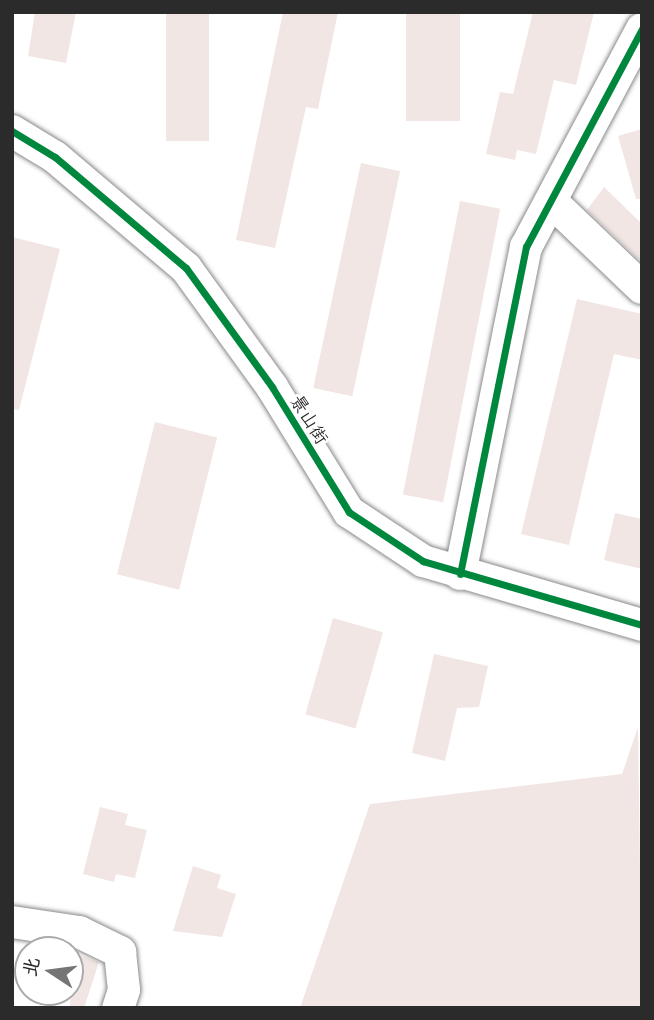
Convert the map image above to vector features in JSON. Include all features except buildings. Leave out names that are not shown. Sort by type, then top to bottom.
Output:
[{"type":"street","points":[[460,574],[526,247],[642,29]]},
{"type":"street","name":"景山街","points":[[12,131],[55,157],[186,268],[272,387],[349,512],[423,561],[642,625]]},
{"type":"street","points":[[551,201],[642,288]]},
{"type":"street","points":[[12,922],[79,932],[120,952],[124,990],[118,1008]]},
{"type":"cycle path","points":[[460,574],[526,247],[642,29]]},
{"type":"cycle path","points":[[12,131],[55,157],[186,268],[272,387],[349,512],[423,561],[642,625]]}]
